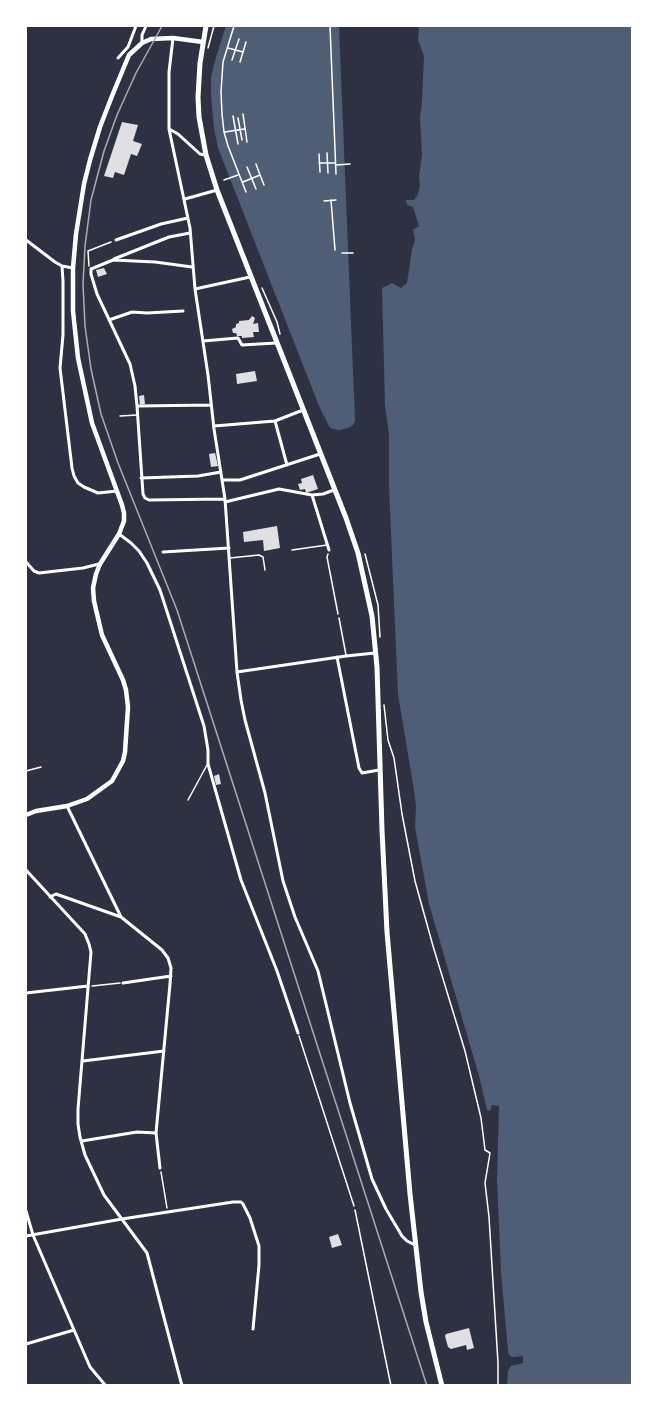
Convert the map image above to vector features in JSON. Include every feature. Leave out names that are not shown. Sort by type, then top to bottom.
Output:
[{"type":"main road","points":[[206,26],[199,79],[199,117],[206,154],[217,190],[279,340],[346,518],[358,553],[372,616],[376,653],[384,881],[415,1246],[426,1322],[442,1386]]},
{"type":"street","points":[[118,58],[128,47],[136,26]]},
{"type":"street","points":[[142,43],[146,26]]},
{"type":"street","points":[[173,38],[168,72],[169,129],[191,233],[192,267],[225,501],[237,672],[245,720],[265,793],[283,881],[295,917],[318,971],[359,1137],[372,1179],[403,1238],[415,1246]]},
{"type":"street","points":[[26,815],[67,806],[87,798],[112,781],[123,761],[125,752],[128,707],[126,690],[102,635],[94,601],[96,574],[120,534],[124,513],[92,423],[75,336],[73,268],[79,212],[90,160],[111,96],[129,55],[150,39],[173,38],[203,42]]},
{"type":"street","points":[[169,129],[200,154],[206,154]]},
{"type":"street","points":[[185,199],[217,190]]},
{"type":"street","points":[[116,240],[161,224],[188,218]]},
{"type":"street","points":[[191,233],[169,237],[91,269],[92,281],[130,364],[138,415],[142,494],[149,500],[225,501],[279,489],[312,495],[334,490]]},
{"type":"street","points":[[26,240],[62,266],[73,268]]},
{"type":"street","points":[[113,260],[192,267]]},
{"type":"street","points":[[62,266],[63,336],[60,368],[72,468],[78,483],[84,487],[98,493],[117,491]]},
{"type":"street","points":[[195,289],[252,277]]},
{"type":"street","points":[[109,320],[132,312],[183,311]]},
{"type":"street","points":[[203,341],[238,338],[242,345],[279,340]]},
{"type":"street","points":[[137,406],[211,405]]},
{"type":"street","points":[[214,426],[274,422],[304,410]]},
{"type":"street","points":[[274,422],[286,465]]},
{"type":"street","points":[[222,480],[240,480],[322,453]]},
{"type":"street","points":[[141,478],[198,476],[221,472]]},
{"type":"street","points":[[312,495],[329,550]]},
{"type":"street","points":[[120,534],[139,551],[160,590],[204,726],[208,764],[242,880],[298,1033]]},
{"type":"street","points":[[163,552],[229,548]]},
{"type":"street","points":[[26,562],[39,573],[100,564]]},
{"type":"street","points":[[237,672],[376,653]]},
{"type":"street","points":[[337,657],[358,768],[362,773],[380,770]]},
{"type":"street","points":[[67,806],[122,917]]},
{"type":"street","points":[[26,870],[85,934],[89,944],[91,952],[78,1109],[81,1141],[85,1155],[104,1195],[147,1253],[182,1386]]},
{"type":"street","points":[[50,897],[56,894],[122,917],[162,950],[168,958],[171,976],[156,1133],[160,1168]]},
{"type":"street","points":[[123,982],[171,976]]},
{"type":"street","points":[[26,993],[88,986]]},
{"type":"street","points":[[82,1061],[164,1051]]},
{"type":"street","points":[[81,1141],[137,1132],[156,1133]]},
{"type":"street","points":[[26,1236],[237,1201],[243,1204],[254,1227],[259,1246],[253,1329]]},
{"type":"street","points":[[26,1211],[33,1234],[90,1367],[105,1386]]},
{"type":"street","points":[[26,1344],[74,1330]]},
{"type":"lane","points":[[120,416],[138,415]]},
{"type":"lane","points":[[292,550],[328,544]]},
{"type":"lane","points":[[230,558],[259,555],[263,557],[265,570]]},
{"type":"lane","points":[[339,618],[346,656]]},
{"type":"lane","points":[[189,800],[208,764]]},
{"type":"lane","points":[[26,771],[41,767]]},
{"type":"lane","points":[[355,1210],[391,1386]]},
{"type":"path","points":[[207,54],[214,26]]},
{"type":"path","points":[[234,26],[223,62],[220,92],[224,132],[246,192]]},
{"type":"path","points":[[330,26],[336,174]]},
{"type":"path","points":[[232,60],[239,39]]},
{"type":"path","points":[[240,62],[246,42]]},
{"type":"path","points":[[227,47],[243,52]]},
{"type":"path","points":[[243,114],[247,141]]},
{"type":"path","points":[[233,116],[238,144]]},
{"type":"path","points":[[238,118],[242,140]]},
{"type":"path","points":[[224,132],[245,129]]},
{"type":"path","points":[[327,153],[328,173]]},
{"type":"path","points":[[319,154],[320,172]]},
{"type":"path","points":[[320,163],[350,164]]},
{"type":"path","points":[[255,164],[264,185]]},
{"type":"path","points":[[247,167],[256,189]]},
{"type":"path","points":[[224,180],[239,175]]},
{"type":"path","points":[[242,182],[260,175]]},
{"type":"path","points":[[331,200],[335,250]]},
{"type":"path","points":[[324,201],[336,200]]},
{"type":"path","points":[[91,269],[88,265],[88,251],[116,240]]},
{"type":"path","points":[[342,253],[353,253]]},
{"type":"path","points":[[260,285],[277,322],[279,340]]},
{"type":"path","points":[[362,549],[378,605],[380,644]]},
{"type":"path","points":[[327,557],[339,618]]},
{"type":"path","points":[[384,701],[388,740],[394,758],[414,881],[465,1051],[481,1118],[485,1150],[490,1153],[485,1184],[490,1228],[498,1386]]},
{"type":"path","points":[[88,986],[123,982]]},
{"type":"path","points":[[298,1033],[355,1210]]},
{"type":"path","points":[[160,1168],[167,1212]]},
{"type":"water","points":[[226,26],[339,26],[355,421],[348,428],[339,430],[330,428],[319,406],[218,148],[214,128],[211,77]]},
{"type":"water","points":[[419,26],[632,26],[632,1385],[507,1385],[508,1371],[511,1366],[523,1363],[523,1356],[513,1357],[508,1351],[501,1272],[497,1179],[499,1106],[492,1105],[490,1111],[487,1110],[429,904],[415,827],[416,806],[398,694],[382,288],[392,283],[401,288],[407,283],[415,240],[413,230],[419,226],[413,207],[407,205],[406,200],[414,200],[420,186],[422,155],[420,119],[424,56],[418,40]]},
{"type":"building","points":[[122,122],[138,125],[133,141],[142,144],[137,156],[131,154],[124,175],[115,172],[113,178],[104,176]]},
{"type":"building","points":[[104,268],[107,274],[98,277],[96,270]]},
{"type":"building","points":[[252,316],[255,318],[253,324],[258,323],[259,332],[253,332],[254,337],[242,338],[233,333],[232,329],[239,321],[249,320]]},
{"type":"building","points":[[255,371],[257,381],[237,384],[236,374]]},
{"type":"building","points":[[144,395],[145,404],[140,405],[139,396]]},
{"type":"building","points":[[215,453],[218,466],[211,467],[209,454]]},
{"type":"building","points":[[313,475],[318,489],[306,493],[305,489],[300,490],[298,484],[302,483],[301,479]]},
{"type":"building","points":[[277,526],[280,548],[264,551],[263,540],[244,542],[243,532]]},
{"type":"building","points":[[219,774],[221,784],[216,785],[214,776]]},
{"type":"building","points":[[338,1234],[342,1245],[332,1248],[329,1237]]},
{"type":"building","points":[[469,1328],[474,1348],[467,1350],[466,1345],[451,1349],[448,1347],[446,1334]]},
{"type":"railway","points":[[162,26],[136,73],[117,115],[104,151],[91,200],[83,284],[85,326],[91,369],[101,414],[118,463],[177,610],[427,1386]]}]
